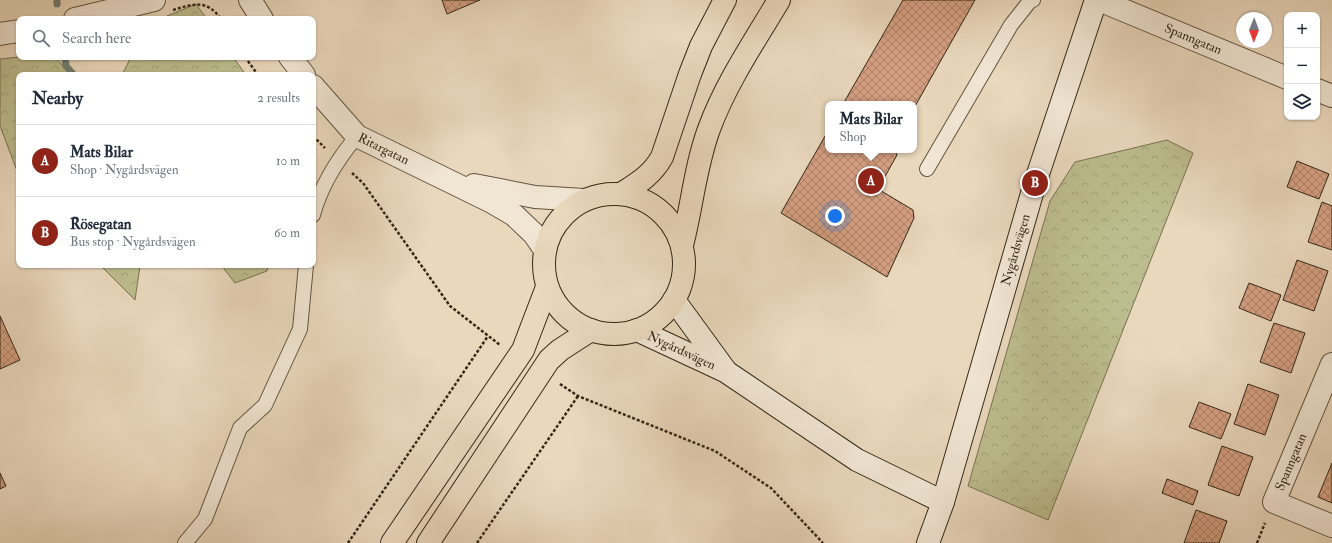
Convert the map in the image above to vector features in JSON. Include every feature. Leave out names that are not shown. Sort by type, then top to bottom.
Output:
[{"type":"highway","points":[[621,194],[646,178],[656,168],[662,158],[701,46],[725,0]]},
{"type":"highway","points":[[682,245],[671,223],[660,211],[647,202],[632,196],[621,194],[600,195],[584,200],[570,209],[556,224],[545,250],[544,267],[547,287],[562,312],[575,322],[591,330],[621,334],[637,330],[652,323],[664,313],[674,300],[681,285],[684,269],[682,245],[696,176],[711,124],[730,81],[779,0]]},
{"type":"highway","points":[[392,543],[523,350],[547,287]]},
{"type":"highway","points":[[428,543],[549,360],[560,350],[591,330]]},
{"type":"street","points":[[250,0],[260,16]]},
{"type":"street","name":"Spanngatan","points":[[1098,0],[1284,77]]},
{"type":"street","name":"Nygårdsvägen","points":[[928,543],[943,502],[1035,183],[1098,0]]},
{"type":"street","points":[[95,16],[160,6]]},
{"type":"street","points":[[0,34],[16,31]]},
{"type":"street","points":[[292,60],[302,72]]},
{"type":"street","name":"Ritargatan","points":[[316,89],[357,136],[514,215],[534,234],[545,250]]},
{"type":"street","points":[[1320,91],[1332,96]]},
{"type":"street","name":"Ritargatan","points":[[447,180],[535,197],[584,200]]},
{"type":"street","name":"Nygårdsvägen","points":[[674,300],[725,371]]},
{"type":"street","name":"Nygårdsvägen","points":[[637,330],[725,371],[857,460],[943,502]]},
{"type":"street","name":"Spanngatan","points":[[1332,364],[1274,502],[1332,526]]},
{"type":"lane","points":[[927,169],[1011,25],[1030,1],[1033,0]]},
{"type":"lane","points":[[316,204],[318,196],[337,159],[357,136]]},
{"type":"lane","points":[[185,543],[205,520],[240,428],[265,405],[300,329],[306,268]]},
{"type":"path","points":[[160,6],[206,3],[214,8],[219,16]]},
{"type":"path","points":[[247,60],[256,72]]},
{"type":"path","points":[[337,159],[363,183],[450,306],[504,347]]},
{"type":"path","points":[[348,543],[488,336]]},
{"type":"path","points":[[559,384],[578,396],[715,451],[771,488],[823,543]]},
{"type":"path","points":[[478,543],[578,396]]},
{"type":"green space","points":[[196,4],[205,16],[167,16]]},
{"type":"green space","points":[[16,57],[16,60],[58,60],[68,72],[16,72],[16,168],[0,126],[0,59]]},
{"type":"green space","points":[[130,60],[235,60],[244,72],[124,72]]},
{"type":"green space","points":[[1167,140],[1193,153],[1048,520],[968,486],[1050,201],[1075,162]]},
{"type":"green space","points":[[103,268],[140,268],[135,300]]},
{"type":"green space","points":[[223,268],[268,268],[267,271],[235,283]]},
{"type":"building","points":[[442,0],[480,0],[447,14]]},
{"type":"building","points":[[903,0],[975,0],[917,103],[917,101],[845,101]]},
{"type":"building","points":[[825,136],[825,153],[896,153],[897,155],[878,189],[913,210],[914,218],[887,277],[781,213]]},
{"type":"building","points":[[1297,161],[1329,174],[1319,199],[1287,187]]},
{"type":"building","points":[[1322,202],[1332,206],[1332,250],[1308,242]]},
{"type":"building","points":[[1297,260],[1328,271],[1314,311],[1283,300]]},
{"type":"building","points":[[1249,283],[1281,295],[1271,321],[1239,308]]},
{"type":"building","points":[[0,316],[20,360],[0,369]]},
{"type":"building","points":[[1274,323],[1305,333],[1291,373],[1260,362]]},
{"type":"building","points":[[1248,384],[1279,395],[1265,435],[1234,424]]},
{"type":"building","points":[[1199,402],[1231,414],[1221,439],[1189,427]]},
{"type":"building","points":[[1222,446],[1253,457],[1239,496],[1208,485]]},
{"type":"building","points":[[1332,463],[1332,503],[1318,497]]},
{"type":"building","points":[[0,473],[6,486],[0,489]]},
{"type":"building","points":[[1167,479],[1198,491],[1193,505],[1162,493]]},
{"type":"building","points":[[1196,510],[1227,521],[1219,543],[1184,543]]},
{"type":"waterway","points":[[65,60],[66,66],[71,72]]},
{"type":"place","name":"Mats Bilar","points":[[871,181]]},
{"type":"place","name":"Rösegatan","points":[[1035,183]]}]
